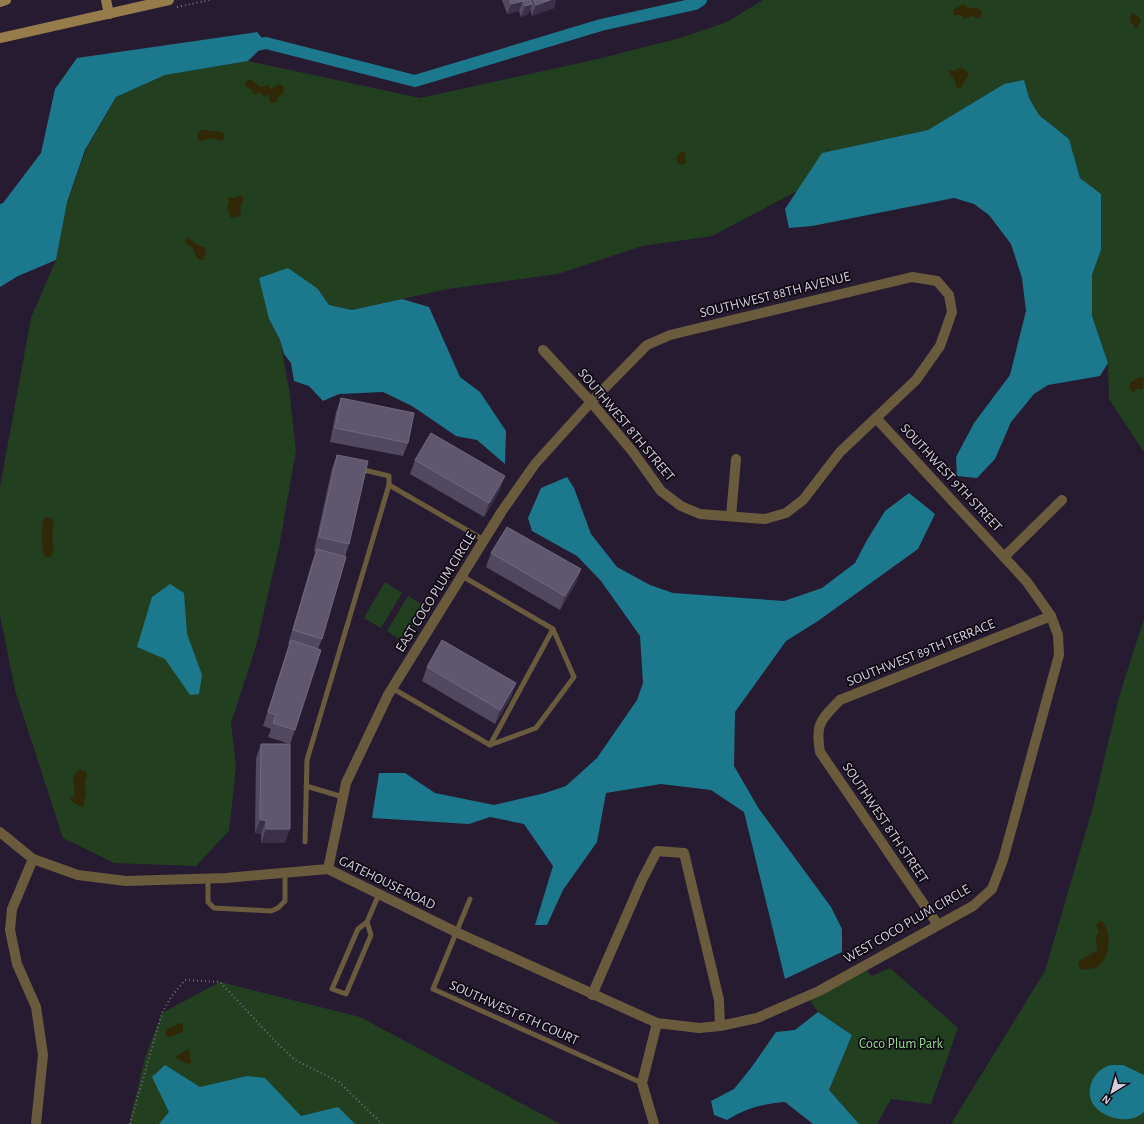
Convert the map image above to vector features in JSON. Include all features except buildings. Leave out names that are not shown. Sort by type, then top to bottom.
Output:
[{"type":"main road","points":[[0,2],[6,0]]},
{"type":"main road","points":[[106,0],[109,14]]},
{"type":"main road","points":[[0,38],[109,14],[129,4],[169,0]]},
{"type":"street","name":"SOUTHWEST 88TH AVENUE","points":[[628,364],[647,345],[670,335],[912,277],[937,281],[949,295],[952,312],[940,346],[916,380],[876,418]]},
{"type":"street","name":"SOUTHWEST 8TH STREET","points":[[543,350],[591,402],[633,452],[661,491],[681,506],[700,514],[765,519],[786,513],[803,500],[840,452],[876,418]]},
{"type":"street","name":"EAST COCO PLUM CIRCLE","points":[[328,869],[346,783],[392,688],[484,540],[535,464],[591,402],[628,364]]},
{"type":"street","name":"SOUTHWEST 9TH STREET","points":[[876,418],[1004,557],[1026,582],[1051,616]]},
{"type":"street","points":[[731,516],[736,458]]},
{"type":"street","points":[[1004,557],[1062,500]]},
{"type":"street","name":"SOUTHWEST 89TH TERRACE","points":[[817,734],[823,718],[840,700],[1051,616]]},
{"type":"street","name":"WEST COCO PLUM CIRCLE","points":[[657,1023],[699,1028],[720,1026],[758,1018],[819,991],[973,906],[992,889],[1003,860],[1059,655],[1058,635],[1051,616]]},
{"type":"street","name":"SOUTHWEST 8TH STREET","points":[[817,734],[820,752],[938,925]]},
{"type":"street","name":"GATEHOUSE ROAD","points":[[0,832],[33,859],[78,875],[126,881],[208,879],[328,869],[456,932],[592,995],[657,1023]]},
{"type":"street","points":[[592,995],[642,880],[657,851],[684,853],[719,1000],[720,1026]]},
{"type":"street","points":[[33,859],[12,909],[10,930],[17,964],[36,1007],[43,1055],[36,1124]]},
{"type":"street","points":[[654,1124],[642,1084],[657,1023]]},
{"type":"lane","points":[[305,842],[307,760],[389,485],[389,476],[354,467]]},
{"type":"lane","points":[[389,485],[484,540]]},
{"type":"lane","points":[[462,576],[553,629],[574,677],[536,728],[490,745]]},
{"type":"lane","points":[[490,745],[553,629]]},
{"type":"lane","points":[[392,688],[490,745]]},
{"type":"lane","points":[[306,786],[343,797]]},
{"type":"lane","points":[[208,879],[208,902],[214,908],[271,911],[278,908],[285,901],[285,873]]},
{"type":"lane","points":[[367,922],[371,935],[346,994],[332,988],[358,929],[367,922],[380,894]]},
{"type":"lane","points":[[456,932],[470,899]]},
{"type":"lane","name":"SOUTHWEST 6TH COURT","points":[[456,932],[432,989],[642,1084]]},
{"type":"path","points":[[130,1124],[162,1013],[171,997],[186,980],[220,982],[276,1042],[295,1060],[340,1082],[382,1124]]},
{"type":"green space","points":[[763,0],[1144,0],[1144,452],[1109,399],[1108,363],[1092,316],[1092,275],[1101,250],[1101,194],[1080,178],[1069,139],[1039,115],[1029,98],[1004,84],[928,130],[823,153],[799,190],[712,236],[642,246],[558,274],[448,289],[352,310],[329,305],[318,289],[269,319],[280,340],[289,389],[296,451],[279,547],[256,646],[231,723],[236,766],[229,831],[196,866],[114,863],[63,838],[15,690],[0,615],[0,487],[31,318],[56,260],[67,202],[86,150],[116,97],[165,75],[248,61],[420,98],[598,59],[680,38],[727,22]]},
{"type":"green space","points":[[385,582],[402,593],[381,628],[364,618]]},
{"type":"green space","points":[[408,596],[425,606],[403,642],[387,631]]},
{"type":"green space","points":[[1144,619],[1144,1124],[951,1124],[1045,971],[1093,807],[1119,697]]},
{"type":"green space","name":"Coco Plum Park","points":[[890,968],[958,1028],[931,1104],[891,1099],[877,1124],[859,1124],[829,1090],[852,1035],[818,1012],[810,1000],[866,970],[872,976]]},
{"type":"green space","points":[[220,982],[360,1017],[560,1124],[129,1124],[145,1058],[162,1013]]},
{"type":"sand","points":[[963,4],[969,8],[978,8],[982,12],[981,17],[979,19],[972,16],[964,19],[961,15],[954,15],[953,10]]},
{"type":"sand","points":[[1131,13],[1138,16],[1141,21],[1137,29],[1130,20]]},
{"type":"sand","points":[[958,68],[964,69],[969,74],[961,88],[956,87],[955,81],[949,72],[950,70],[955,71]]},
{"type":"sand","points":[[250,79],[260,87],[268,85],[271,89],[280,84],[284,87],[283,94],[279,96],[276,102],[271,103],[269,101],[269,94],[264,97],[260,92],[254,95],[251,89],[246,87],[245,82]]},
{"type":"sand","points":[[201,130],[223,132],[225,137],[222,141],[211,138],[201,141],[197,138],[197,135]]},
{"type":"sand","points":[[682,151],[686,153],[684,158],[687,162],[681,165],[677,162],[676,157]]},
{"type":"sand","points":[[241,195],[244,199],[240,209],[241,216],[231,218],[227,207],[229,202],[228,197],[235,198]]},
{"type":"sand","points":[[188,237],[196,244],[206,248],[204,260],[197,258],[193,249],[185,242]]},
{"type":"sand","points":[[1140,377],[1144,378],[1143,389],[1137,389],[1133,393],[1129,386],[1131,382]]},
{"type":"sand","points":[[44,517],[51,518],[54,523],[52,537],[54,551],[51,557],[45,557],[43,549],[42,531]]},
{"type":"sand","points":[[80,770],[86,771],[87,776],[85,781],[86,794],[83,807],[70,799],[75,793],[73,780],[76,772]]},
{"type":"sand","points":[[1100,921],[1103,922],[1106,928],[1109,940],[1105,959],[1096,968],[1081,970],[1078,965],[1080,960],[1097,951],[1096,936],[1099,932],[1096,925]]},
{"type":"sand","points":[[183,1023],[183,1032],[171,1037],[165,1035],[167,1029]]},
{"type":"sand","points":[[189,1049],[191,1063],[187,1064],[177,1059],[176,1056]]},
{"type":"water","points":[[257,32],[266,43],[248,61],[165,75],[116,97],[85,150],[67,202],[56,260],[18,276],[0,287],[0,204],[3,203],[41,153],[55,89],[77,58]]},
{"type":"water","points":[[1024,80],[1029,98],[1039,115],[1069,139],[1080,178],[1101,194],[1101,250],[1092,275],[1092,316],[1108,363],[1100,376],[1048,385],[1034,394],[1011,422],[995,459],[977,478],[957,476],[956,457],[974,423],[1010,375],[1026,311],[1022,278],[1011,244],[989,215],[974,204],[954,198],[812,226],[789,228],[785,209],[822,153],[928,130],[1004,84]]},
{"type":"water","points":[[288,268],[318,289],[329,305],[352,310],[402,299],[429,307],[460,377],[480,392],[506,431],[505,464],[477,440],[456,436],[412,406],[383,392],[339,394],[323,401],[309,386],[294,381],[291,363],[284,354],[280,340],[269,319],[259,278]]},
{"type":"water","points":[[567,477],[574,488],[591,534],[617,567],[650,585],[673,593],[784,601],[822,588],[855,563],[885,511],[909,493],[935,514],[918,549],[818,621],[786,641],[735,712],[734,766],[759,809],[831,907],[842,929],[842,952],[785,979],[744,812],[711,790],[661,784],[606,793],[597,842],[563,890],[547,925],[535,925],[553,866],[524,824],[490,817],[469,824],[372,818],[379,773],[405,773],[435,793],[494,805],[545,793],[566,786],[597,758],[637,700],[643,683],[640,636],[601,581],[577,556],[532,531],[528,518],[541,488]]},
{"type":"water","points":[[170,584],[184,593],[187,634],[202,675],[199,694],[190,695],[165,659],[137,647],[152,597]]},
{"type":"water","points":[[818,1012],[852,1035],[829,1090],[859,1124],[813,1124],[785,1102],[755,1107],[741,1112],[727,1120],[714,1115],[711,1101],[734,1089],[751,1068],[776,1032],[795,1030]]},
{"type":"water","points":[[165,1065],[200,1087],[247,1076],[265,1078],[301,1116],[338,1107],[355,1124],[159,1124],[169,1112],[152,1077]]},
{"type":"water","points":[[1111,1065],[1123,1065],[1144,1075],[1144,1112],[1139,1116],[1127,1119],[1113,1118],[1101,1112],[1092,1102],[1090,1089],[1095,1076],[1099,1071]]},
{"type":"waterway","points":[[251,46],[266,43],[415,81],[601,25],[695,4],[701,0]]}]
